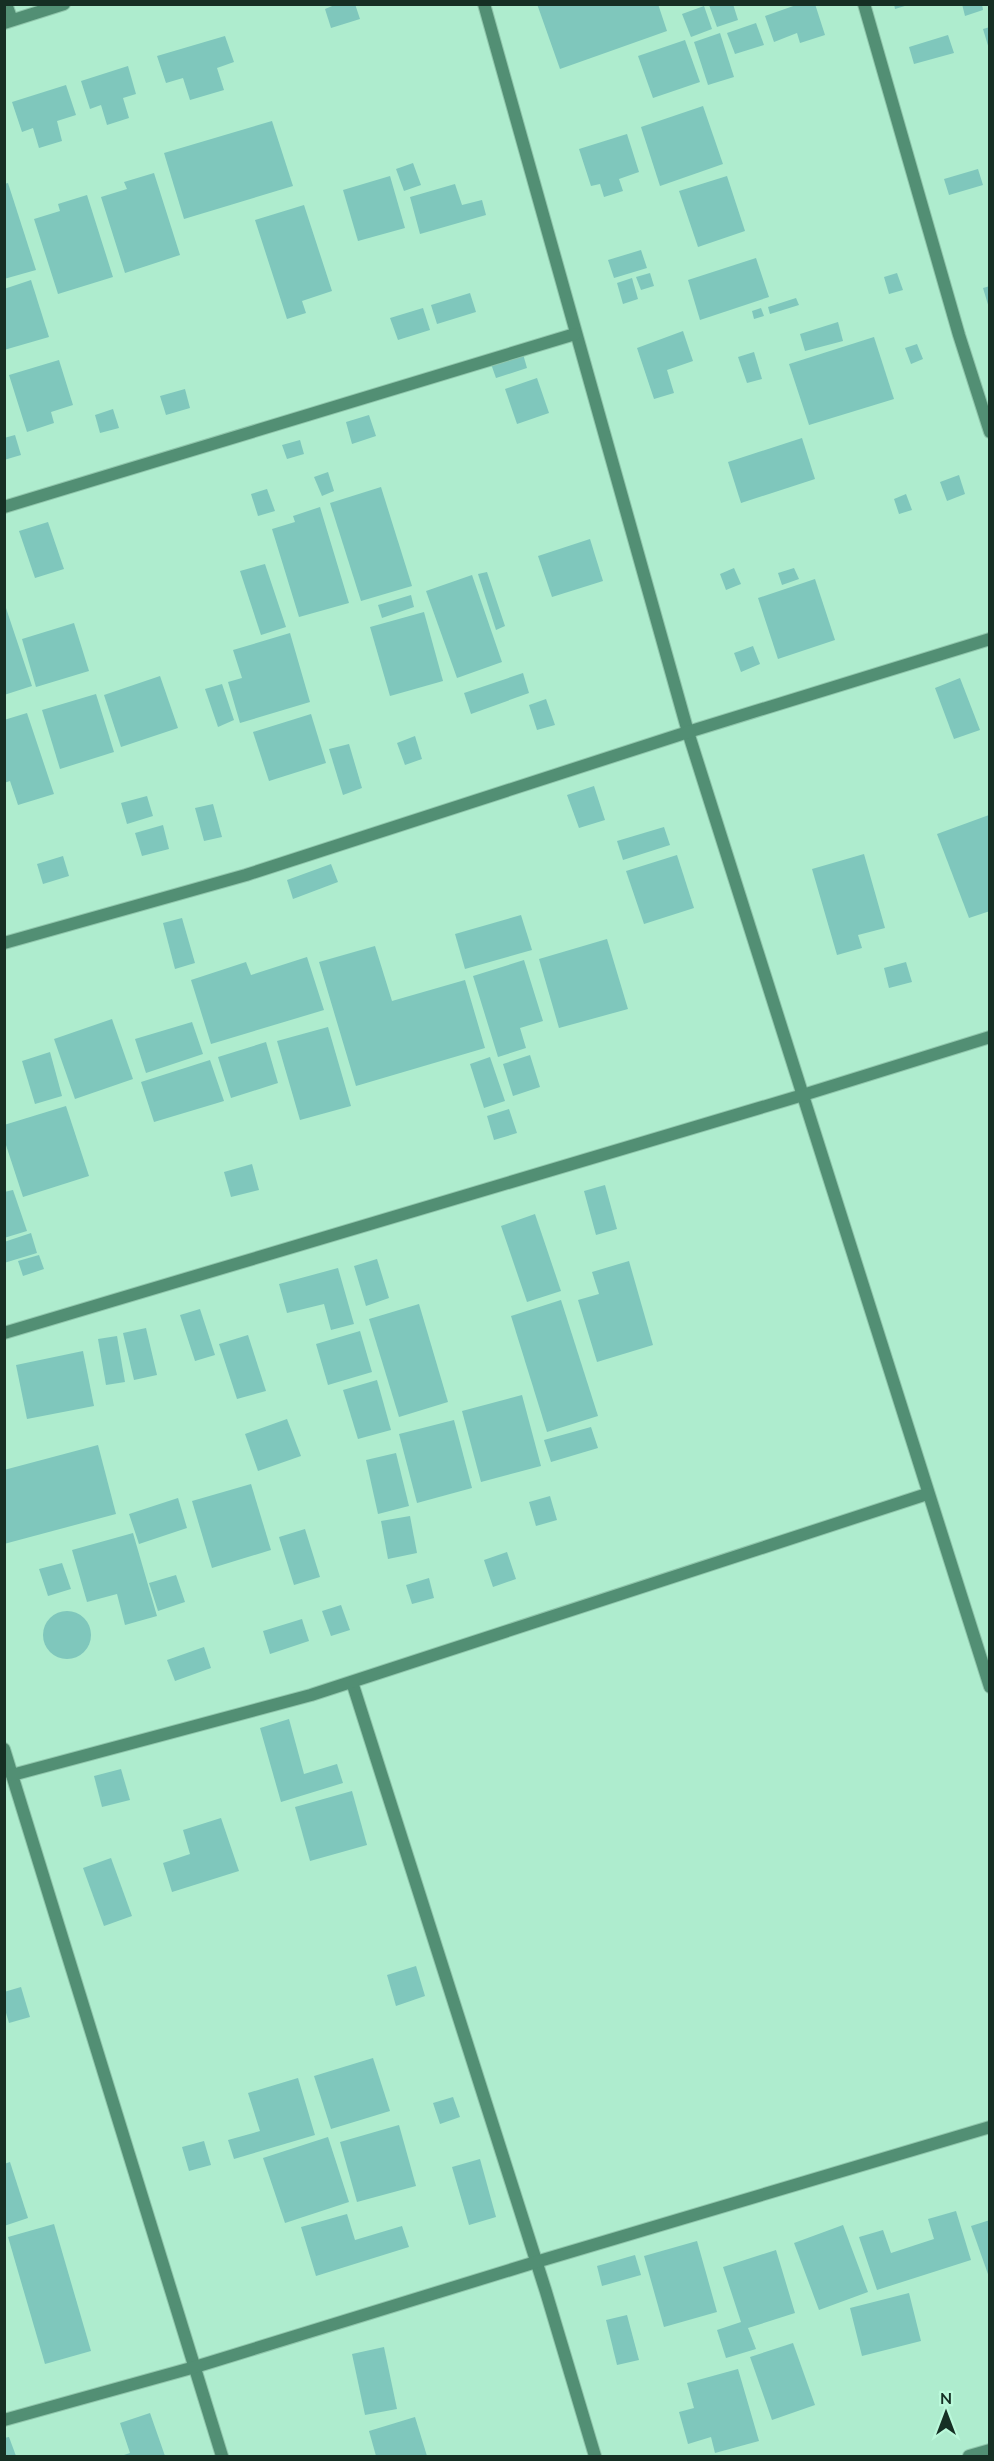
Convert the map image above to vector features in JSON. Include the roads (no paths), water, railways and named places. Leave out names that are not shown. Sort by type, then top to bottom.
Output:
[{"type":"street","points":[[6,4],[8,22],[64,4]]},
{"type":"street","points":[[484,4],[688,732],[927,1494],[990,1687]]},
{"type":"street","points":[[864,4],[959,335],[990,432]]},
{"type":"street","points":[[4,507],[575,334]]},
{"type":"street","points":[[4,943],[246,875],[688,732],[990,639]]},
{"type":"street","points":[[4,1333],[990,1037]]},
{"type":"street","points":[[12,1775],[311,1695],[927,1494]]},
{"type":"street","points":[[352,1682],[536,2262],[595,2457]]},
{"type":"street","points":[[4,1749],[222,2457]]},
{"type":"street","points":[[4,2420],[195,2367],[536,2262],[990,2127]]},
{"type":"street","points":[[969,2457],[990,2450]]}]
